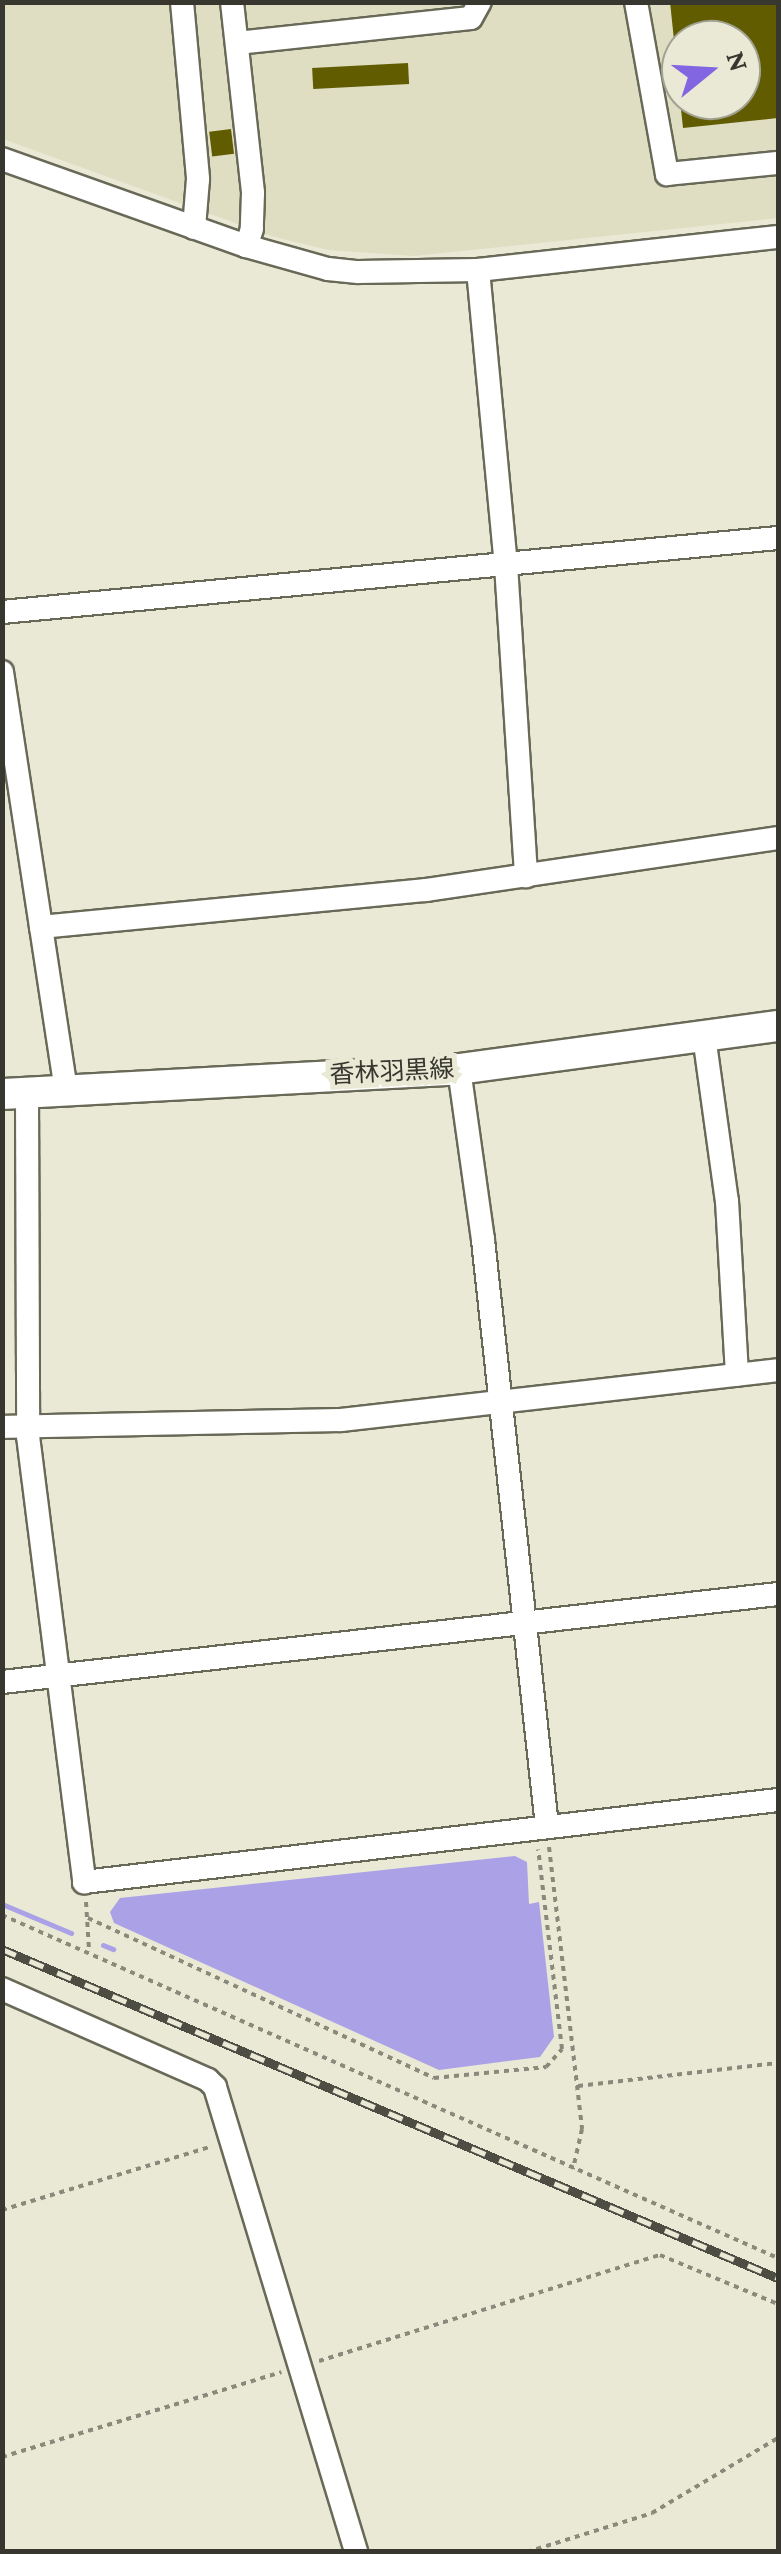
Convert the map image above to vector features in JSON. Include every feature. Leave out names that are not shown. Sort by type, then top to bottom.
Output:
[{"type":"main road","name":"香林羽黒線","points":[[15,1094],[459,1068],[778,1026]]},
{"type":"street","points":[[182,2],[198,179],[194,228]]},
{"type":"street","points":[[232,2],[253,192],[252,229],[246,246]]},
{"type":"street","points":[[237,43],[471,18],[480,2]]},
{"type":"street","points":[[636,2],[668,174],[778,163]]},
{"type":"street","points":[[2,159],[246,246],[358,272],[478,270],[778,237]]},
{"type":"street","points":[[478,270],[506,565],[526,876]]},
{"type":"street","points":[[2,612],[778,538]]},
{"type":"street","points":[[2,672],[66,1091]]},
{"type":"street","points":[[41,926],[426,890],[778,838]]},
{"type":"street","points":[[704,1036],[727,1200],[737,1375]]},
{"type":"street","points":[[459,1068],[488,1291],[547,1826]]},
{"type":"street","points":[[15,1094],[28,1425],[55,1676],[84,1882],[778,1800]]},
{"type":"street","points":[[2,1427],[341,1420],[778,1370]]},
{"type":"street","points":[[2,1682],[778,1594]]},
{"type":"street","points":[[2,1989],[208,2080],[231,2140],[356,2552]]},
{"type":"path","points":[[88,1918],[434,2078],[546,2066],[562,2049],[536,1855],[547,1826]]},
{"type":"path","points":[[547,1826],[582,2130],[573,2169]]},
{"type":"path","points":[[84,1882],[90,1950]]},
{"type":"path","points":[[2,1915],[90,1950],[778,2258]]},
{"type":"path","points":[[578,2086],[778,2063]]},
{"type":"path","points":[[2,2210],[231,2140]]},
{"type":"path","points":[[2,2457],[660,2255],[778,2304]]},
{"type":"path","points":[[527,2552],[652,2513],[778,2438]]},
{"type":"shaded area","points":[[3,3],[778,3],[778,218],[414,256],[328,250],[271,236],[3,139]]},
{"type":"shaded area","points":[[515,1856],[527,1862],[529,1904],[539,1902],[554,2037],[540,2057],[439,2070],[114,1923],[110,1912],[120,1898]]},
{"type":"building","points":[[670,2],[778,2],[778,118],[761,120],[761,20],[672,20]]},
{"type":"building","points":[[408,63],[409,84],[313,89],[312,68]]},
{"type":"building","points":[[682,120],[759,120],[683,128]]},
{"type":"building","points":[[231,129],[234,154],[212,156],[209,132]]},
{"type":"waterway","points":[[2,1904],[71,1933]]},
{"type":"waterway","points":[[103,1945],[113,1949]]},
{"type":"railway","points":[[2,1949],[778,2278]]}]
